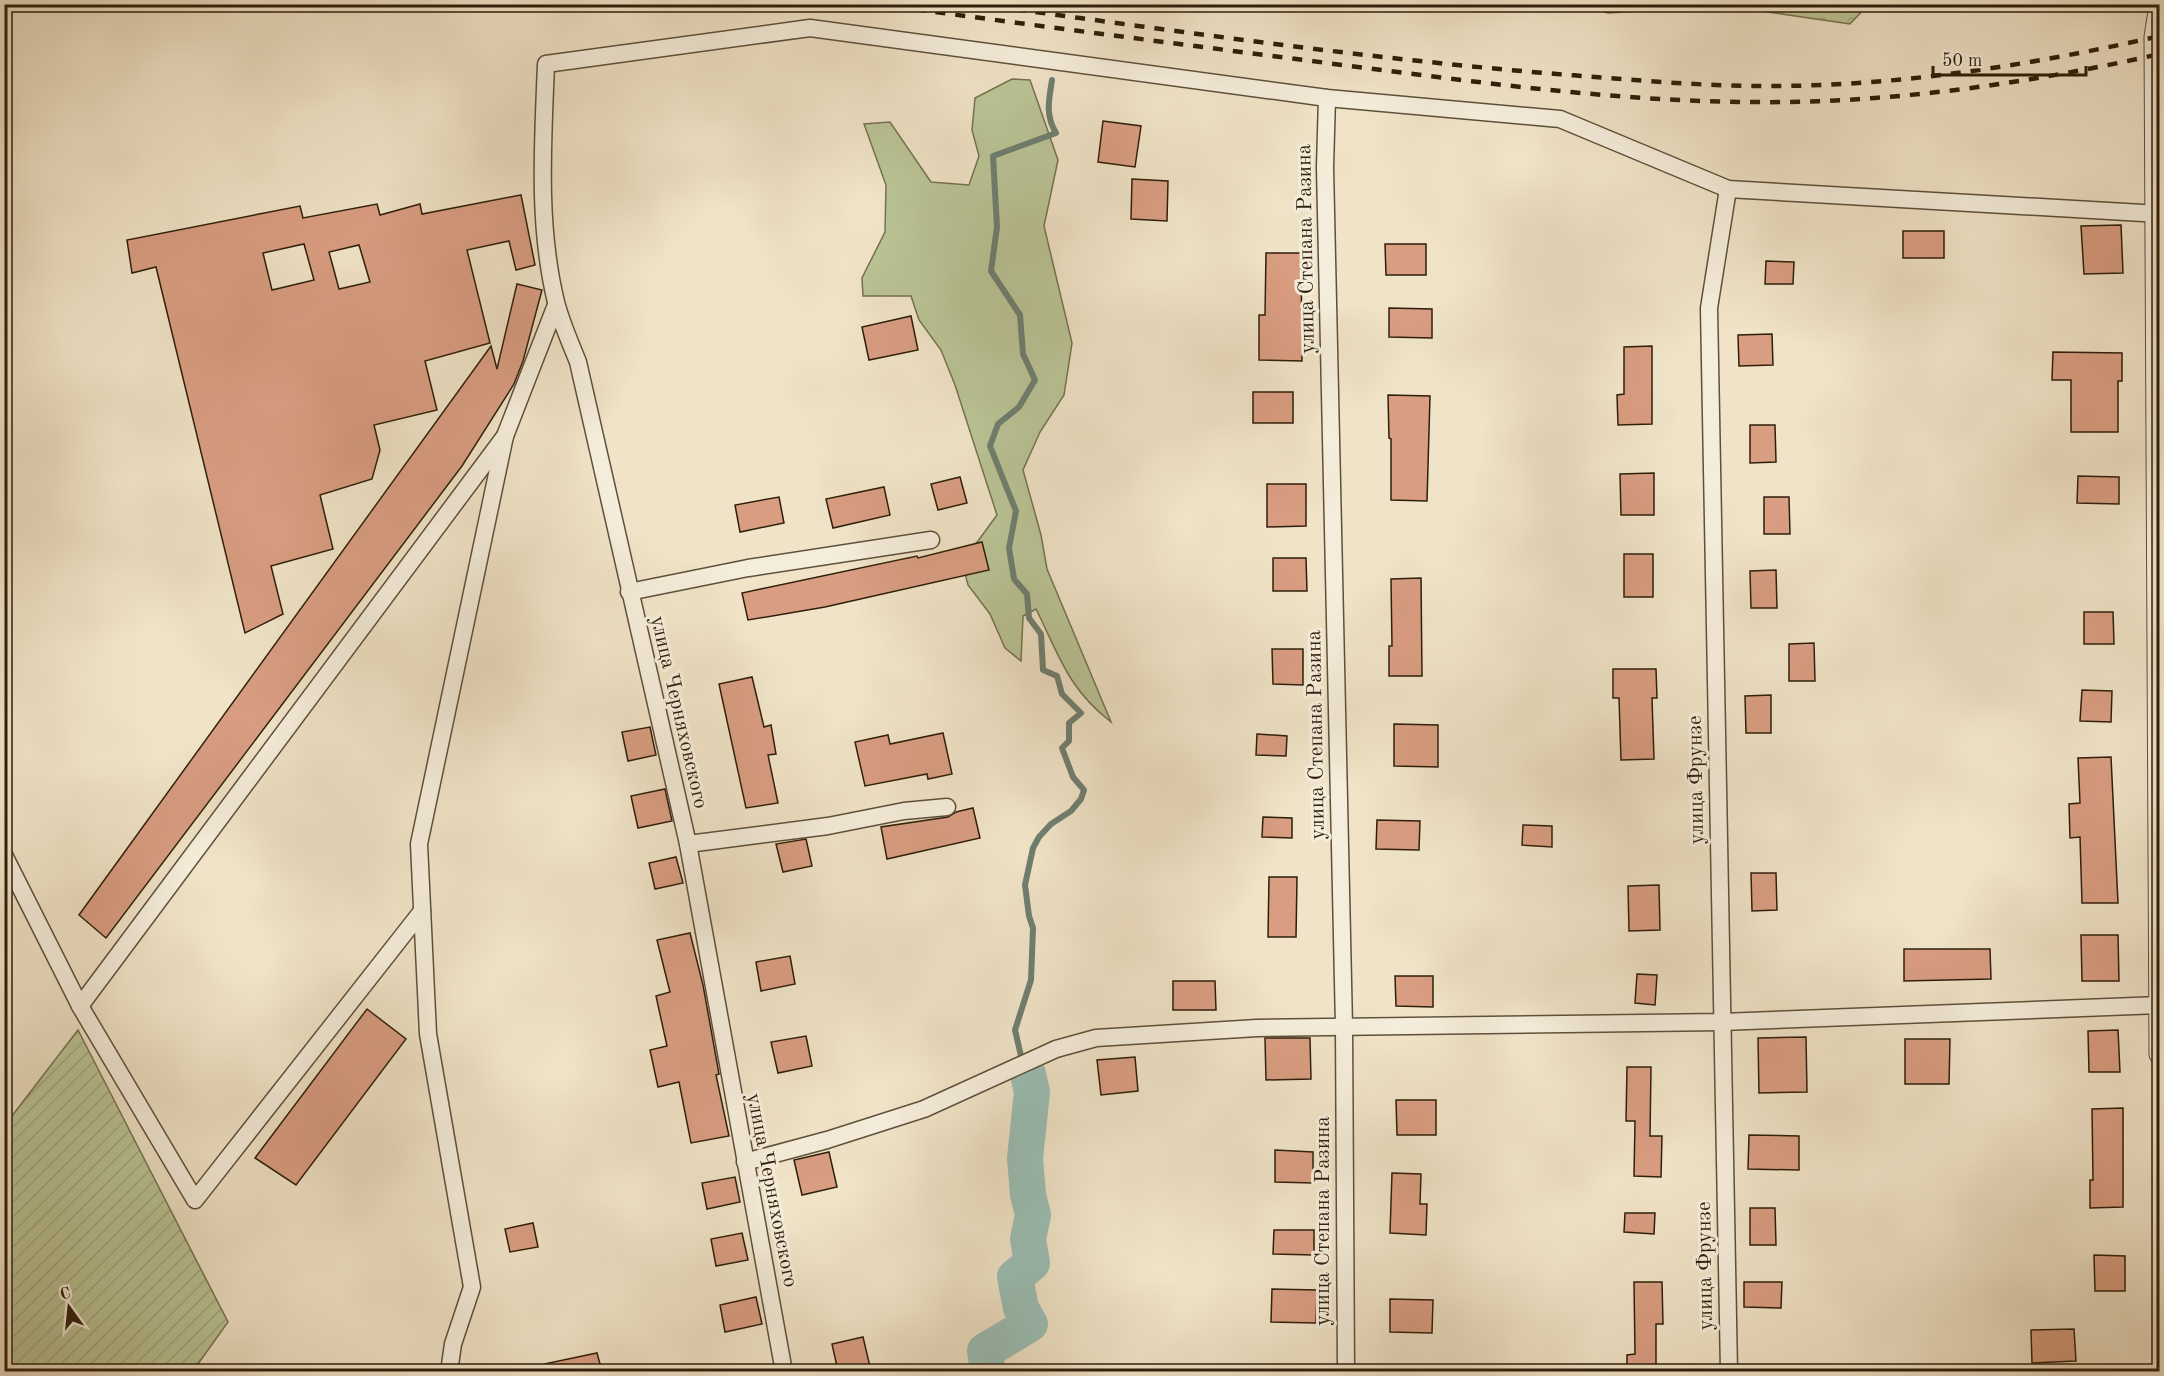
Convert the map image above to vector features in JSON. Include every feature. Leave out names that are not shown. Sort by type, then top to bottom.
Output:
[{"type":"street","points":[[2160,5],[2155,38],[2160,1054]]},
{"type":"street","name":"улица Черняховского","points":[[784,1371],[688,844],[578,362],[556,305],[550,277],[542,180],[546,64],[810,28],[1327,98]]},
{"type":"street","points":[[1327,98],[1560,118],[1728,189],[2157,214]]},
{"type":"street","name":"улица Степана Разина","points":[[1327,98],[1325,167],[1344,1027],[1346,1371]]},
{"type":"street","name":"улица Фрунзе","points":[[1728,189],[1709,308],[1729,1371]]},
{"type":"street","points":[[449,1371],[453,1344],[472,1287],[428,1034],[419,844],[505,436],[556,305]]},
{"type":"street","points":[[80,1006],[505,436]]},
{"type":"street","points":[[629,592],[748,568],[932,540]]},
{"type":"street","points":[[688,844],[828,826],[904,811],[947,807]]},
{"type":"street","points":[[4,855],[80,1006],[195,1200],[422,911]]},
{"type":"street","points":[[745,1162],[827,1140],[924,1109],[1056,1049],[1096,1038],[1245,1028],[1722,1022],[2159,1005]]},
{"type":"green space","points":[[1584,5],[1642,5],[1639,11],[1608,13]]},
{"type":"green space","points":[[1744,5],[1868,5],[1850,24],[1747,9]]},
{"type":"green space","points":[[1012,79],[1030,80],[1058,160],[1044,226],[1072,343],[1064,395],[1040,432],[1023,470],[1041,535],[1047,569],[1111,722],[1096,710],[1074,684],[1036,609],[1023,616],[1021,661],[1005,648],[990,614],[968,585],[961,558],[978,541],[997,515],[955,385],[941,350],[919,320],[911,296],[863,296],[862,278],[885,232],[886,185],[864,124],[890,122],[931,182],[969,185],[979,156],[972,130],[975,98]]},
{"type":"green space","points":[[78,1030],[228,1322],[193,1371],[5,1371],[5,1125]]},
{"type":"building","points":[[1103,121],[1141,126],[1135,167],[1098,162]]},
{"type":"building","points":[[1132,179],[1168,181],[1167,221],[1131,219]]},
{"type":"building","points":[[521,195],[535,265],[516,270],[509,241],[467,250],[490,343],[425,361],[437,410],[374,425],[380,450],[372,479],[320,495],[333,549],[271,566],[283,614],[245,633],[156,267],[132,273],[127,240],[300,206],[303,218],[377,204],[380,215],[420,204],[422,214]],"holes":[[[304,244],[314,280],[272,290],[263,253]],[[359,245],[370,282],[339,289],[329,252]]]},
{"type":"building","points":[[2121,225],[2123,273],[2084,274],[2081,226]]},
{"type":"building","points":[[1903,231],[1944,231],[1944,258],[1903,258]]},
{"type":"building","points":[[1385,244],[1426,244],[1426,275],[1386,275]]},
{"type":"building","points":[[1266,253],[1301,253],[1302,361],[1259,360],[1259,315],[1265,315]]},
{"type":"building","points":[[1766,261],[1794,262],[1793,284],[1765,284]]},
{"type":"building","points":[[517,284],[542,290],[523,361],[514,384],[462,466],[106,938],[79,915],[491,346],[497,369]]},
{"type":"building","points":[[1389,308],[1432,309],[1432,338],[1389,337]]},
{"type":"building","points":[[911,316],[918,350],[869,360],[862,327]]},
{"type":"building","points":[[1772,334],[1773,365],[1739,366],[1738,335]]},
{"type":"building","points":[[1652,346],[1652,424],[1618,425],[1617,395],[1624,394],[1624,347]]},
{"type":"building","points":[[2053,352],[2122,353],[2122,381],[2118,381],[2118,432],[2071,432],[2071,380],[2052,380]]},
{"type":"building","points":[[1253,392],[1293,392],[1293,423],[1253,423]]},
{"type":"building","points":[[1388,395],[1430,396],[1427,501],[1391,500]]},
{"type":"building","points":[[1750,425],[1775,425],[1776,462],[1750,463]]},
{"type":"building","points":[[1654,473],[1654,515],[1621,515],[1620,474]]},
{"type":"building","points":[[2078,476],[2119,477],[2119,504],[2077,503]]},
{"type":"building","points":[[960,477],[967,503],[938,510],[931,484]]},
{"type":"building","points":[[1267,484],[1306,484],[1306,526],[1267,527]]},
{"type":"building","points":[[884,487],[890,515],[833,528],[826,499]]},
{"type":"building","points":[[779,497],[784,523],[740,532],[735,505]]},
{"type":"building","points":[[1764,497],[1789,497],[1790,534],[1764,534]]},
{"type":"building","points":[[982,542],[989,570],[825,607],[748,620],[742,593],[917,556],[918,558]]},
{"type":"building","points":[[1624,554],[1653,554],[1653,597],[1624,597]]},
{"type":"building","points":[[1273,558],[1306,558],[1307,591],[1273,591]]},
{"type":"building","points":[[1776,570],[1777,608],[1751,608],[1750,571]]},
{"type":"building","points":[[1421,578],[1422,676],[1389,676],[1389,646],[1392,646],[1391,579]]},
{"type":"building","points":[[2084,612],[2113,612],[2114,644],[2084,644]]},
{"type":"building","points":[[1814,643],[1815,681],[1789,681],[1789,644]]},
{"type":"building","points":[[1272,649],[1303,649],[1303,685],[1273,684]]},
{"type":"building","points":[[1613,669],[1656,669],[1657,698],[1652,698],[1654,759],[1621,760],[1619,698],[1613,698]]},
{"type":"building","points":[[752,677],[764,727],[771,725],[776,754],[768,755],[778,803],[746,808],[719,684]]},
{"type":"building","points":[[2082,690],[2112,691],[2111,722],[2080,721]]},
{"type":"building","points":[[1771,695],[1771,733],[1746,733],[1745,696]]},
{"type":"building","points":[[1394,724],[1438,725],[1438,767],[1394,766]]},
{"type":"building","points":[[650,727],[656,755],[628,761],[622,732]]},
{"type":"building","points":[[943,733],[952,774],[928,779],[927,774],[865,786],[855,742],[888,735],[890,744]]},
{"type":"building","points":[[1257,734],[1287,736],[1286,756],[1256,755]]},
{"type":"building","points":[[2111,757],[2118,903],[2082,903],[2080,837],[2070,838],[2069,804],[2080,803],[2078,758]]},
{"type":"building","points":[[665,789],[672,821],[638,828],[631,796]]},
{"type":"building","points":[[973,808],[980,838],[887,859],[881,827],[948,817],[956,812]]},
{"type":"building","points":[[1263,817],[1292,818],[1292,838],[1262,837]]},
{"type":"building","points":[[1377,820],[1420,821],[1419,850],[1376,849]]},
{"type":"building","points":[[1523,825],[1552,826],[1552,847],[1522,845]]},
{"type":"building","points":[[806,839],[812,866],[783,872],[776,844]]},
{"type":"building","points":[[676,857],[683,883],[655,889],[649,863]]},
{"type":"building","points":[[1751,873],[1776,873],[1777,910],[1752,911]]},
{"type":"building","points":[[1269,877],[1297,877],[1296,937],[1268,937]]},
{"type":"building","points":[[1659,885],[1660,930],[1629,931],[1628,886]]},
{"type":"building","points":[[690,933],[703,985],[719,1074],[716,1075],[729,1136],[691,1143],[679,1082],[658,1087],[650,1050],[667,1046],[656,996],[670,992],[657,940]]},
{"type":"building","points":[[2081,935],[2118,935],[2119,981],[2082,981]]},
{"type":"building","points":[[1904,949],[1990,949],[1991,979],[1904,981]]},
{"type":"building","points":[[790,956],[795,984],[761,991],[756,962]]},
{"type":"building","points":[[1637,974],[1657,975],[1655,1005],[1635,1003]]},
{"type":"building","points":[[1395,976],[1433,976],[1433,1007],[1396,1006]]},
{"type":"building","points":[[1173,981],[1215,981],[1216,1010],[1173,1010]]},
{"type":"building","points":[[367,1009],[406,1039],[296,1185],[255,1158]]},
{"type":"building","points":[[2118,1030],[2120,1072],[2089,1072],[2088,1031]]},
{"type":"building","points":[[806,1036],[812,1066],[778,1073],[771,1042]]},
{"type":"building","points":[[1806,1037],[1807,1092],[1759,1093],[1758,1038]]},
{"type":"building","points":[[1265,1038],[1310,1038],[1311,1079],[1266,1080]]},
{"type":"building","points":[[1905,1039],[1950,1039],[1949,1084],[1905,1084]]},
{"type":"building","points":[[1135,1057],[1138,1091],[1101,1095],[1097,1060]]},
{"type":"building","points":[[1627,1067],[1651,1067],[1650,1136],[1662,1136],[1661,1177],[1634,1176],[1635,1121],[1626,1121]]},
{"type":"building","points":[[1396,1100],[1436,1100],[1436,1135],[1397,1135]]},
{"type":"building","points":[[2123,1108],[2123,1207],[2090,1208],[2090,1180],[2093,1180],[2092,1109]]},
{"type":"building","points":[[1749,1135],[1799,1136],[1799,1170],[1748,1169]]},
{"type":"building","points":[[1275,1150],[1313,1152],[1313,1183],[1275,1182]]},
{"type":"building","points":[[829,1152],[837,1187],[802,1195],[794,1160]]},
{"type":"building","points":[[1392,1173],[1421,1174],[1420,1204],[1427,1204],[1426,1235],[1390,1233]]},
{"type":"building","points":[[735,1177],[740,1202],[707,1209],[702,1183]]},
{"type":"building","points":[[1750,1208],[1775,1208],[1776,1245],[1750,1245]]},
{"type":"building","points":[[1625,1213],[1655,1213],[1654,1234],[1624,1232]]},
{"type":"building","points":[[533,1223],[538,1247],[510,1252],[505,1229]]},
{"type":"building","points":[[1274,1230],[1314,1230],[1314,1255],[1273,1254]]},
{"type":"building","points":[[742,1233],[748,1260],[716,1266],[711,1239]]},
{"type":"building","points":[[2094,1255],[2125,1256],[2125,1291],[2095,1291]]},
{"type":"building","points":[[1634,1282],[1662,1282],[1663,1324],[1656,1324],[1656,1371],[1627,1371],[1627,1355],[1635,1354]]},
{"type":"building","points":[[1744,1282],[1782,1282],[1781,1308],[1744,1307]]},
{"type":"building","points":[[1272,1289],[1317,1290],[1316,1323],[1271,1322]]},
{"type":"building","points":[[756,1297],[762,1324],[725,1332],[720,1305]]},
{"type":"building","points":[[1390,1299],[1433,1300],[1432,1333],[1390,1332]]},
{"type":"building","points":[[2074,1329],[2076,1361],[2032,1363],[2031,1330]]},
{"type":"building","points":[[863,1337],[871,1371],[838,1371],[832,1344]]},
{"type":"building","points":[[597,1353],[602,1371],[544,1371],[544,1364]]},
{"type":"waterway","points":[[1021,1056],[1015,1030],[1031,980],[1033,928],[1025,885],[1033,848],[1051,824],[1071,811],[1081,799],[1084,790],[1073,777],[1062,748],[1069,741],[1069,723],[1081,713],[1062,694],[1057,676],[1043,670],[1041,634],[1029,618],[1027,594],[1014,579],[1009,548],[1016,511],[990,446],[998,424],[1019,407],[1035,380],[1023,354],[1020,315],[991,271],[997,227],[993,156],[1056,133],[1049,114],[1052,80]]},
{"type":"waterway","points":[[988,1372],[985,1351],[1030,1324],[1021,1308],[1015,1277],[1032,1263],[1028,1239],[1033,1215],[1028,1195],[1025,1158],[1032,1092],[1028,1074]]},
{"type":"railway","points":[[876,4],[1508,86],[1699,101],[1799,102],[1903,96],[2007,83],[2160,54]]},
{"type":"railway","points":[[976,4],[1431,62],[1507,70],[1731,86],[1828,85],[1923,77],[2019,64],[2160,36]]}]
